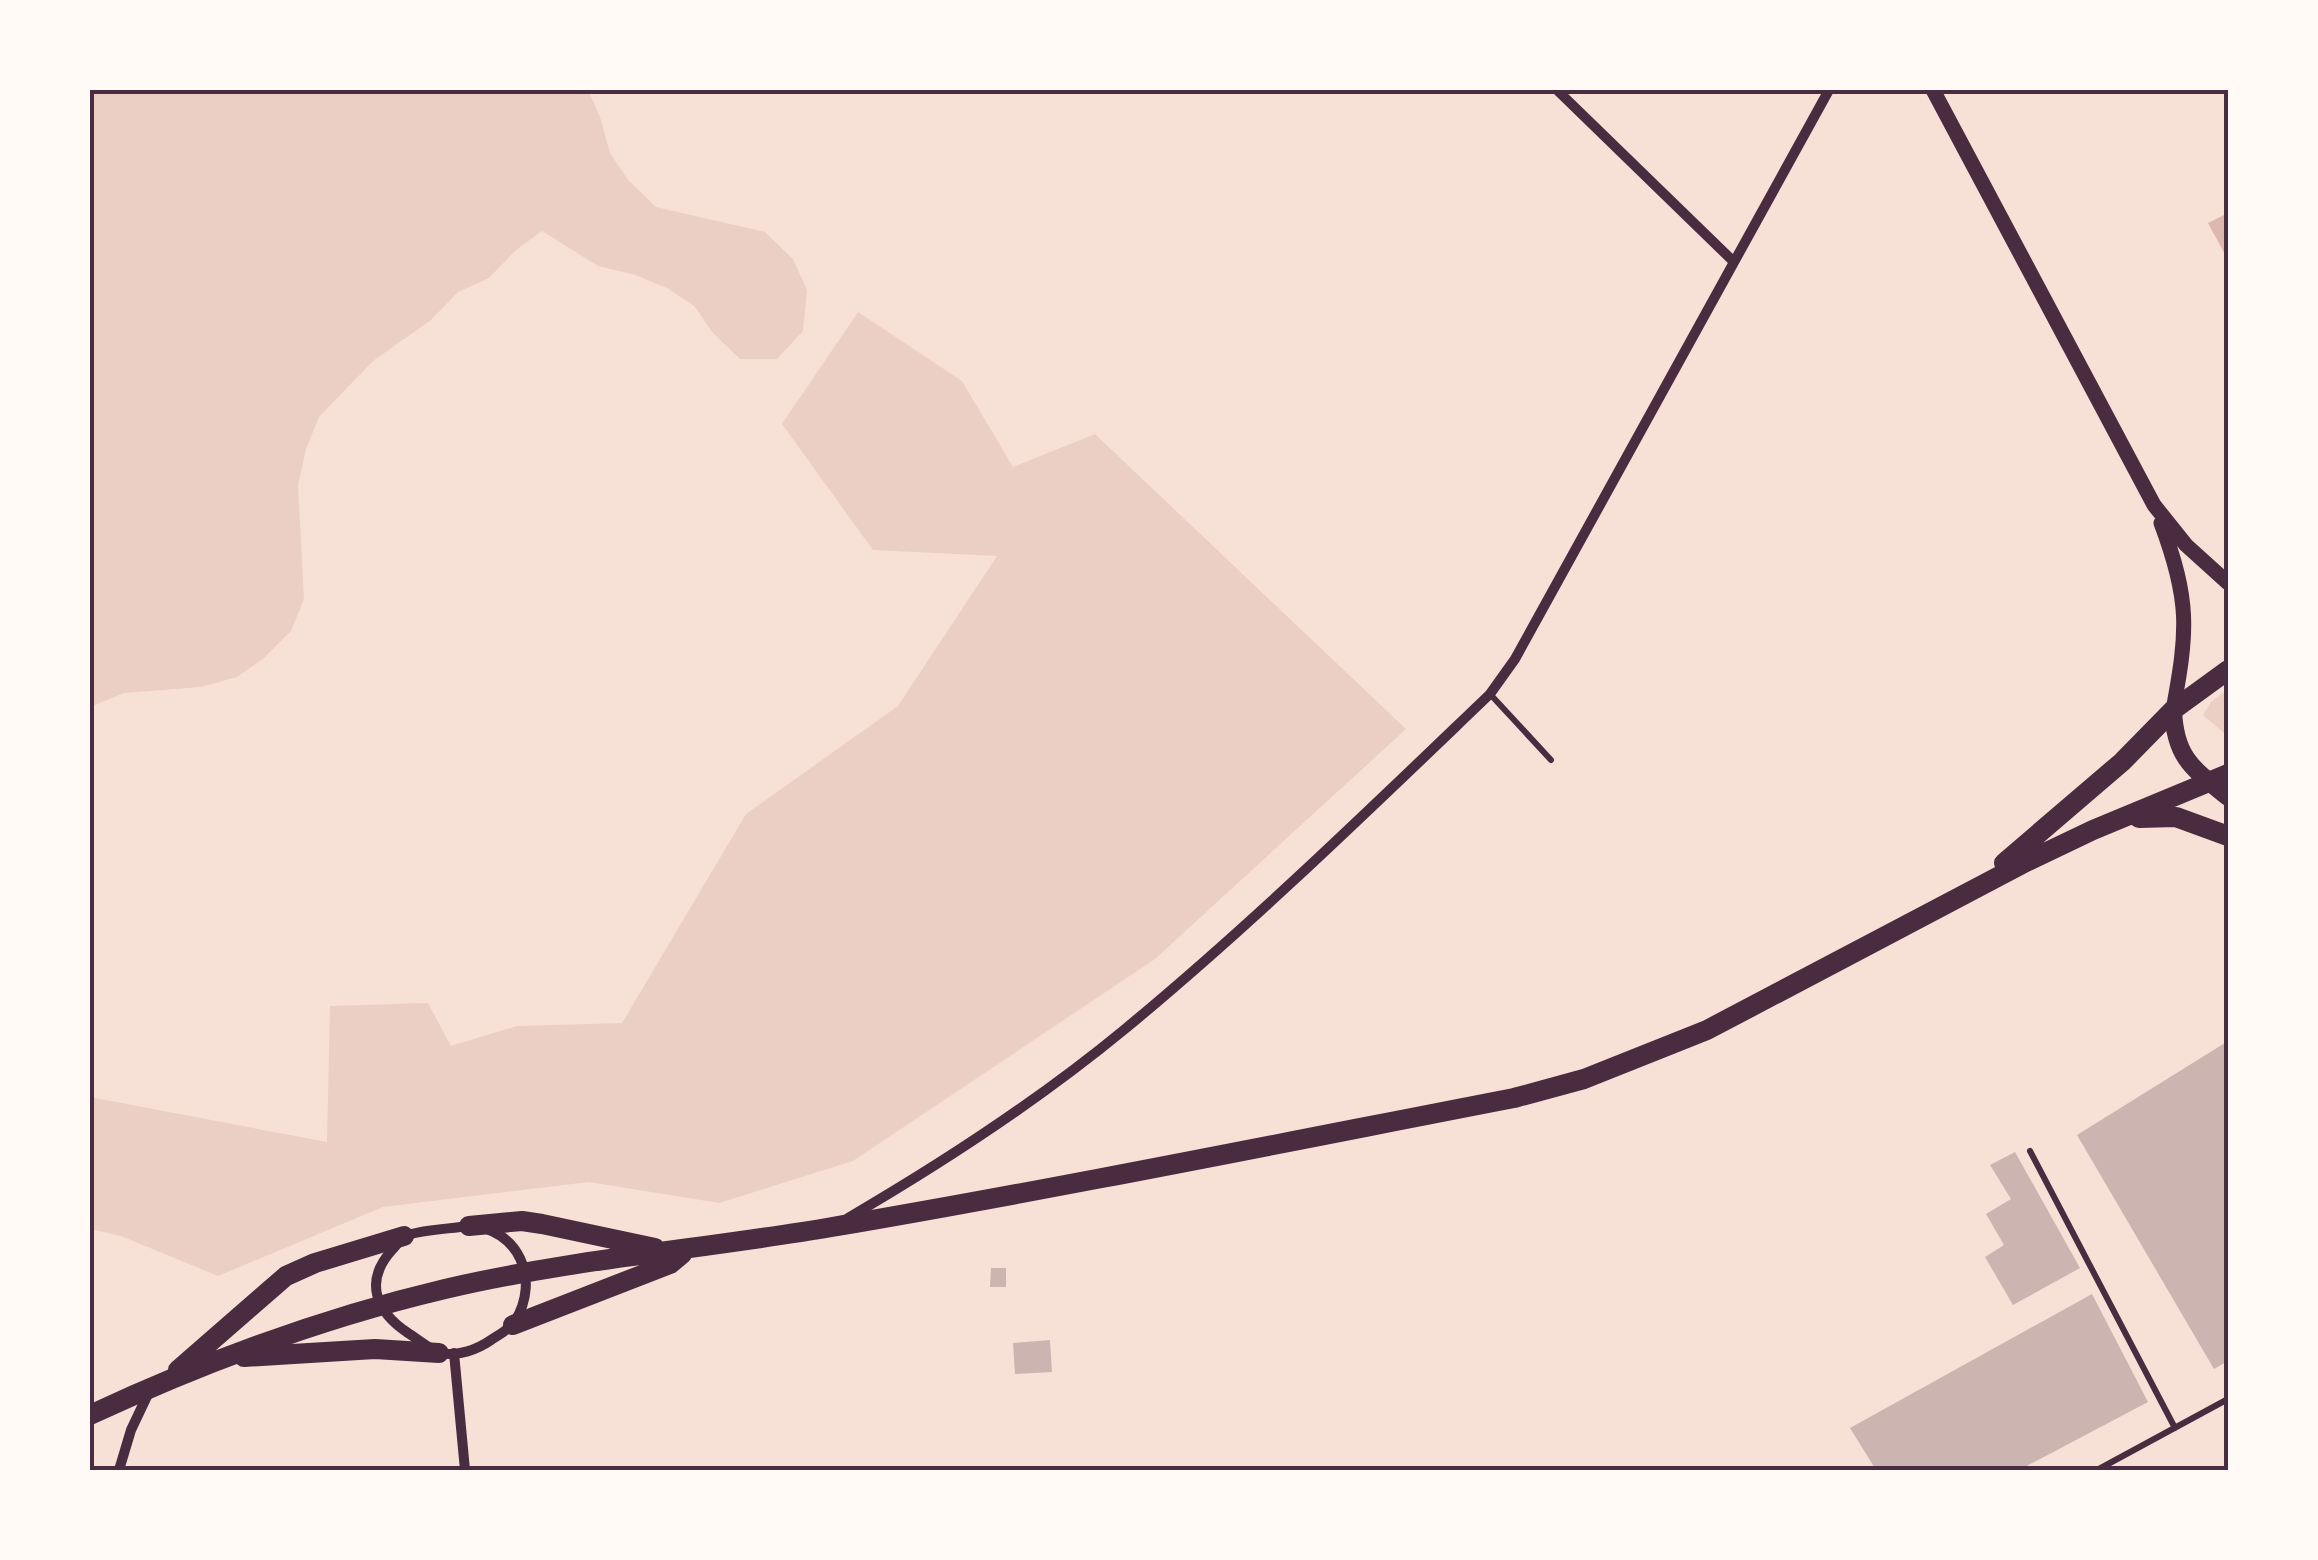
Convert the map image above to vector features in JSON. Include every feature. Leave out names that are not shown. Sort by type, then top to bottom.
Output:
[{"type":"main road","points":[[1949,901],[2048,828],[2174,710],[2228,670]]},
{"type":"main road","points":[[2174,710],[2176,742],[2182,755],[2218,778],[2228,797]]},
{"type":"main road","points":[[90,1415],[160,1382],[303,1329],[381,1306],[524,1273],[834,1227],[1514,1098],[1584,1079],[1707,1030],[1949,901],[2093,830],[2218,778]]},
{"type":"main road","points":[[2093,830],[2146,816],[2168,815],[2228,836]]},
{"type":"main road","points":[[468,1226],[542,1224],[680,1251]]},
{"type":"main road","points":[[160,1382],[286,1276],[315,1262],[404,1236]]},
{"type":"main road","points":[[513,1325],[670,1264],[680,1251]]},
{"type":"main road","points":[[222,1358],[375,1349],[447,1353]]},
{"type":"street","points":[[1558,90],[1734,262]]},
{"type":"street","points":[[834,1227],[928,1171],[1124,1030],[1249,920],[1490,694],[1516,659],[1828,90]]},
{"type":"street","points":[[1934,90],[2154,505],[2179,576],[2186,622],[2174,710]]},
{"type":"street","points":[[2154,505],[2186,546],[2228,583]]},
{"type":"street","points":[[468,1226],[492,1228],[504,1236],[517,1252],[527,1287],[513,1325],[480,1347],[447,1353],[399,1326],[381,1306],[375,1284],[378,1268],[404,1236],[468,1226]]},
{"type":"street","points":[[447,1353],[466,1470]]},
{"type":"street","points":[[120,1470],[132,1430],[160,1382]]},
{"type":"lane","points":[[1490,694],[1551,760]]},
{"type":"lane","points":[[2030,1151],[2175,1428]]},
{"type":"lane","points":[[2097,1470],[2228,1400]]},
{"type":"shaded area","points":[[90,90],[588,90],[610,153],[628,180],[656,207],[765,232],[793,259],[807,290],[803,331],[777,359],[740,359],[713,333],[694,306],[667,288],[598,266],[542,231],[516,250],[489,278],[458,292],[431,320],[373,361],[319,417],[298,485],[304,599],[291,631],[264,658],[237,677],[201,687],[124,693],[90,707]]},
{"type":"shaded area","points":[[2228,213],[2228,260],[2208,223]]},
{"type":"shaded area","points":[[858,312],[962,381],[1013,467],[1095,434],[1406,729],[1155,959],[853,1161],[719,1203],[589,1182],[383,1207],[218,1276],[121,1236],[90,1229],[90,1097],[327,1142],[330,1006],[428,1003],[451,1046],[517,1026],[622,1023],[746,814],[898,706],[997,556],[873,550],[782,424]]},
{"type":"shaded area","points":[[2228,689],[2228,733],[2224,733],[2203,715],[2211,702]]},
{"type":"building","points":[[2228,1041],[2228,1361],[2214,1369],[2077,1135]]},
{"type":"building","points":[[2015,1152],[2080,1268],[2013,1305],[1985,1257],[2004,1245],[1986,1214],[2011,1199],[1990,1165]]},
{"type":"building","points":[[991,1268],[1006,1268],[1006,1287],[990,1287]]},
{"type":"building","points":[[2092,1294],[2148,1402],[2019,1470],[1876,1470],[1850,1428]]},
{"type":"building","points":[[1050,1340],[1052,1372],[1015,1374],[1013,1343]]}]
